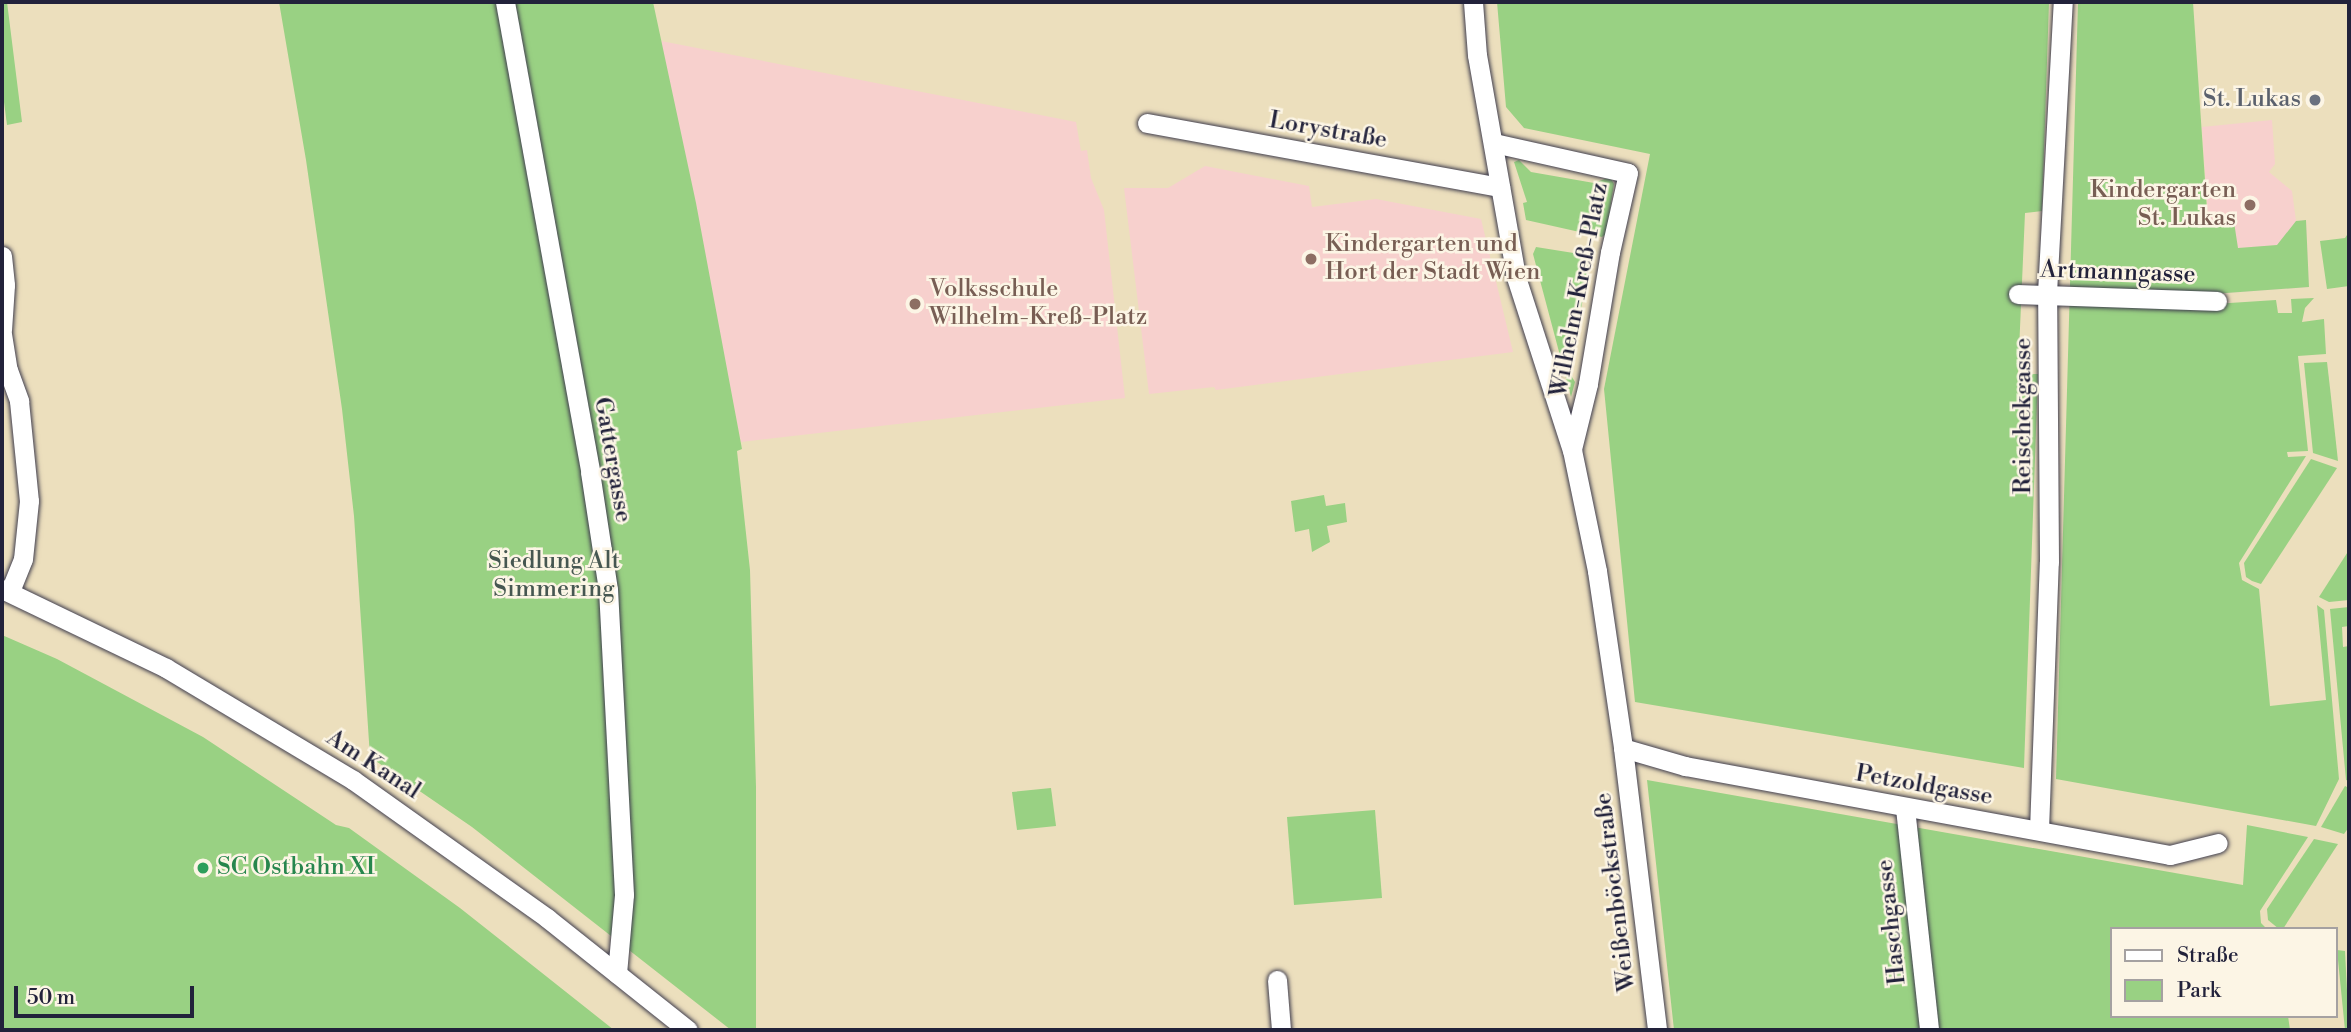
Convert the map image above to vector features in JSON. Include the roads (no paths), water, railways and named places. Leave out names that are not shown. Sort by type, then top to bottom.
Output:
[{"type":"street","name":"Gattergasse","points":[[505,2],[590,472],[608,589],[624,895],[617,974]]},
{"type":"street","points":[[1473,2],[1476,55],[1494,143]]},
{"type":"street","name":"Reischekgasse","points":[[2039,830],[2049,562],[2048,293],[2063,2]]},
{"type":"street","name":"Lorystraße","points":[[1147,123],[1500,187]]},
{"type":"street","name":"Wilhelm-Kreß-Platz","points":[[1572,450],[1588,384],[1610,252],[1628,173],[1494,143],[1516,277],[1572,450],[1597,571],[1623,748]]},
{"type":"street","points":[[2,256],[5,285],[2,332],[8,370],[19,401],[29,500],[23,559],[6,590]]},
{"type":"street","name":"Artmanngasse","points":[[2018,294],[2217,301]]},
{"type":"street","name":"Am Kanal","points":[[6,590],[166,668],[353,780],[498,881],[688,1030]]},
{"type":"street","name":"Petzoldgasse","points":[[1623,748],[1685,766],[2170,855],[2218,843]]},
{"type":"street","name":"Weißenböckstraße","points":[[1623,748],[1657,1030]]},
{"type":"street","name":"Haschgasse","points":[[1905,808],[1929,1030]]},
{"type":"street","points":[[1277,980],[1281,1030]]},
{"type":"place","name":"St. Lukas","points":[[2315,100]]},
{"type":"place","name":"Kindergarten St. Lukas","points":[[2250,205]]},
{"type":"place","name":"Kindergarten und Hort der Stadt Wien","points":[[1311,259]]},
{"type":"place","name":"Volksschule Wilhelm-Kreß-Platz","points":[[915,304]]},
{"type":"place","name":"SC Ostbahn XI","points":[[203,868]]},
{"type":"park label","name":"Siedlung Alt Simmering","points":[[554,576]]}]
